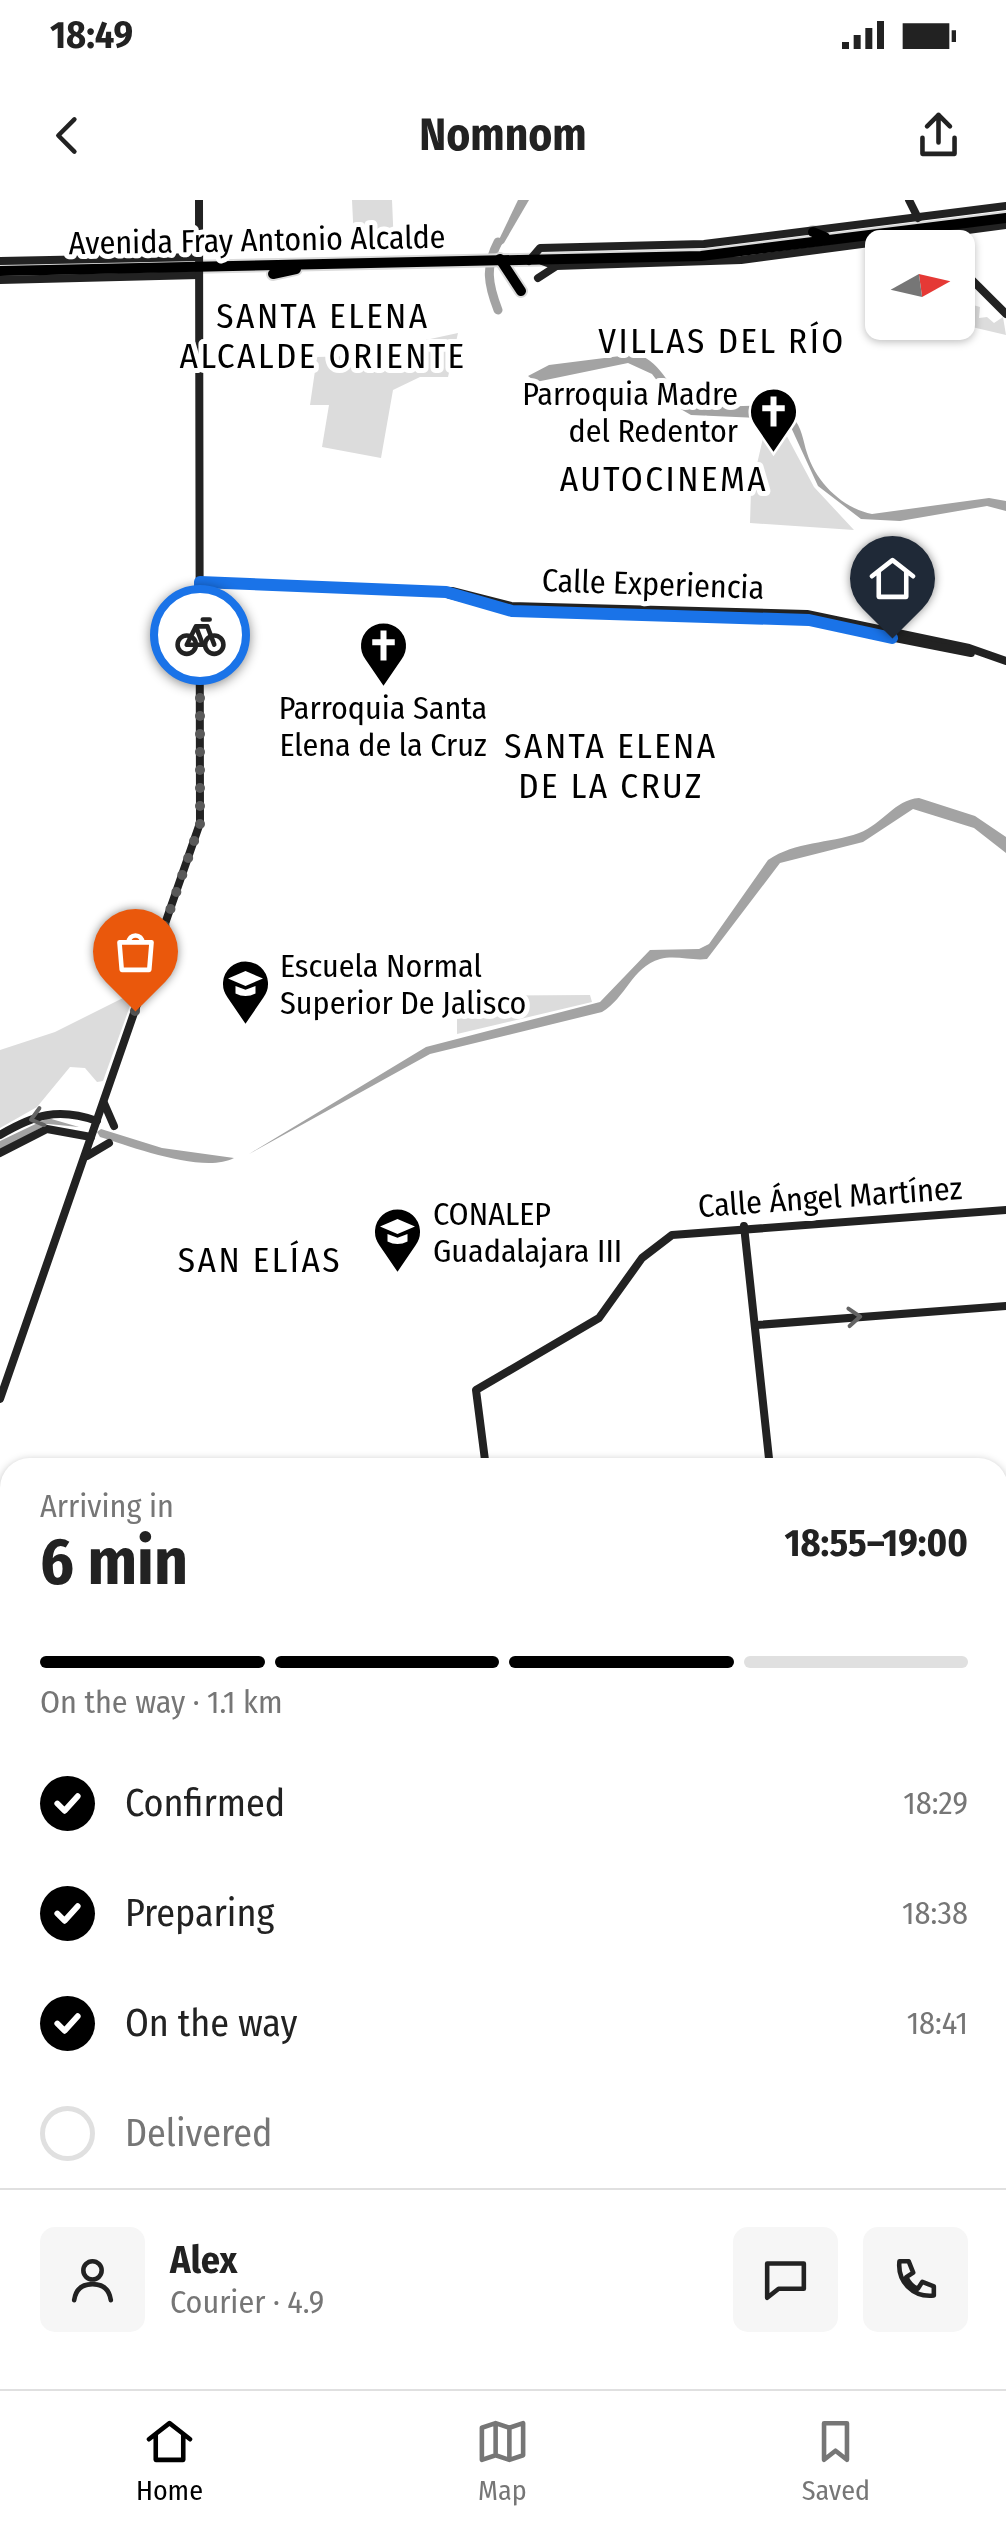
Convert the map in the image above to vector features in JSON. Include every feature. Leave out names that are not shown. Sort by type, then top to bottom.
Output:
[{"type":"main road","points":[[529,258],[706,259],[1006,215]]},
{"type":"main road","points":[[529,258],[710,250],[922,227]]},
{"type":"main road","points":[[813,232],[825,237]]},
{"type":"main road","name":"Avenida Fray Antonio Alcalde","points":[[0,271],[317,259],[350,262],[529,258]]},
{"type":"main road","points":[[273,274],[317,259]]},
{"type":"main road","points":[[499,259],[521,291]]},
{"type":"street","points":[[0,1399],[200,824],[199,200]]},
{"type":"street","points":[[905,219],[910,202]]},
{"type":"street","points":[[910,202],[924,230]]},
{"type":"street","points":[[529,258],[540,248],[704,244],[905,219],[922,227]]},
{"type":"street","points":[[542,261],[556,266],[706,259]]},
{"type":"street","name":"Avenida Fray Antonio Alcalde","points":[[0,262],[199,266]]},
{"type":"street","name":"Avenida Fray Antonio Alcalde","points":[[0,280],[199,266]]},
{"type":"street","points":[[538,278],[556,266]]},
{"type":"street","points":[[975,282],[1006,310]]},
{"type":"street","name":"Calle Experiencia","points":[[200,582],[446,592],[512,611],[809,620],[1006,661]]},
{"type":"street","points":[[78,1114],[105,1097]]},
{"type":"street","points":[[105,1097],[106,1114],[114,1126]]},
{"type":"street","points":[[0,1135],[44,1114],[78,1114],[97,1121]]},
{"type":"street","points":[[0,1154],[47,1129],[71,1130],[91,1137]]},
{"type":"street","points":[[71,1130],[81,1144],[82,1164]]},
{"type":"street","points":[[82,1164],[93,1150],[108,1143]]},
{"type":"street","name":"Calle Ángel Martínez","points":[[485,1458],[476,1390],[599,1318],[642,1258],[662,1241],[684,1231],[1006,1210]]},
{"type":"street","points":[[744,1226],[769,1458]]},
{"type":"street","points":[[756,1325],[1006,1306]]},
{"type":"shaded area","points":[[352,200],[392,200],[394,247],[367,248],[367,241],[354,242]]},
{"type":"shaded area","points":[[518,200],[529,200],[504,243],[494,250]]},
{"type":"shaded area","points":[[975,306],[980,307],[979,318],[987,317],[994,323],[1003,317],[1006,335],[975,328]]},
{"type":"shaded area","points":[[458,333],[448,377],[420,377],[393,390],[381,458],[322,447],[329,405],[310,405],[317,357],[351,356]]},
{"type":"shaded area","points":[[636,354],[653,364],[677,392],[693,403],[769,407],[792,417],[811,464],[824,483],[841,500],[861,511],[872,514],[989,498],[1006,501],[1006,511],[987,506],[900,521],[861,519],[818,486],[789,423],[782,419],[691,415],[677,407],[652,374],[628,363],[536,382],[528,376],[549,365]]},
{"type":"shaded area","points":[[766,425],[782,427],[814,487],[854,530],[750,523],[751,490]]},
{"type":"shaded area","points":[[919,798],[975,816],[1006,837],[1006,853],[974,828],[913,809],[863,842],[780,863],[707,959],[666,958],[650,963],[602,1012],[430,1054],[249,1154],[426,1047],[600,1002],[650,950],[699,949],[709,944],[768,860],[790,849],[859,833],[902,803]]},
{"type":"shaded area","points":[[135,992],[103,1081],[97,1082],[85,1068],[70,1067],[37,1107],[0,1128],[0,1050],[55,1032]]},
{"type":"shaded area","points":[[590,995],[592,1002],[457,1034],[457,996]]},
{"type":"shaded area","points":[[48,1118],[79,1127],[48,1124],[0,1150],[0,1141]]},
{"type":"shaded area","points":[[101,1129],[162,1148],[234,1158],[205,1163],[168,1157],[100,1137],[97,1132]]},
{"type":"waterway","points":[[498,242],[489,276],[498,310]]},
{"type":"way so far","points":[[135,1011],[200,824],[200,635]]},
{"type":"place","name":"Parroquia Madre del Redentor","points":[[773,454]]},
{"type":"place","name":"Parroquia Santa Elena de la Cruz","points":[[383,688]]},
{"type":"place","name":"Escuela Normal Superior De Jalisco","points":[[245,1026]]},
{"type":"place","name":"CONALEP Guadalajara III","points":[[398,1274]]},
{"type":"district","name":"SANTA ELENA ALCALDE ORIENTE","points":[[323,336]]},
{"type":"district","name":"VILLAS DEL RÍO","points":[[722,341]]},
{"type":"district","name":"AUTOCINEMA","points":[[664,479]]},
{"type":"district","name":"SANTA ELENA DE LA CRUZ","points":[[611,766]]},
{"type":"district","name":"SAN ELÍAS","points":[[260,1260]]},
{"type":"route","points":[[200,635],[200,582],[446,592],[512,611],[809,620],[892,638]]}]
